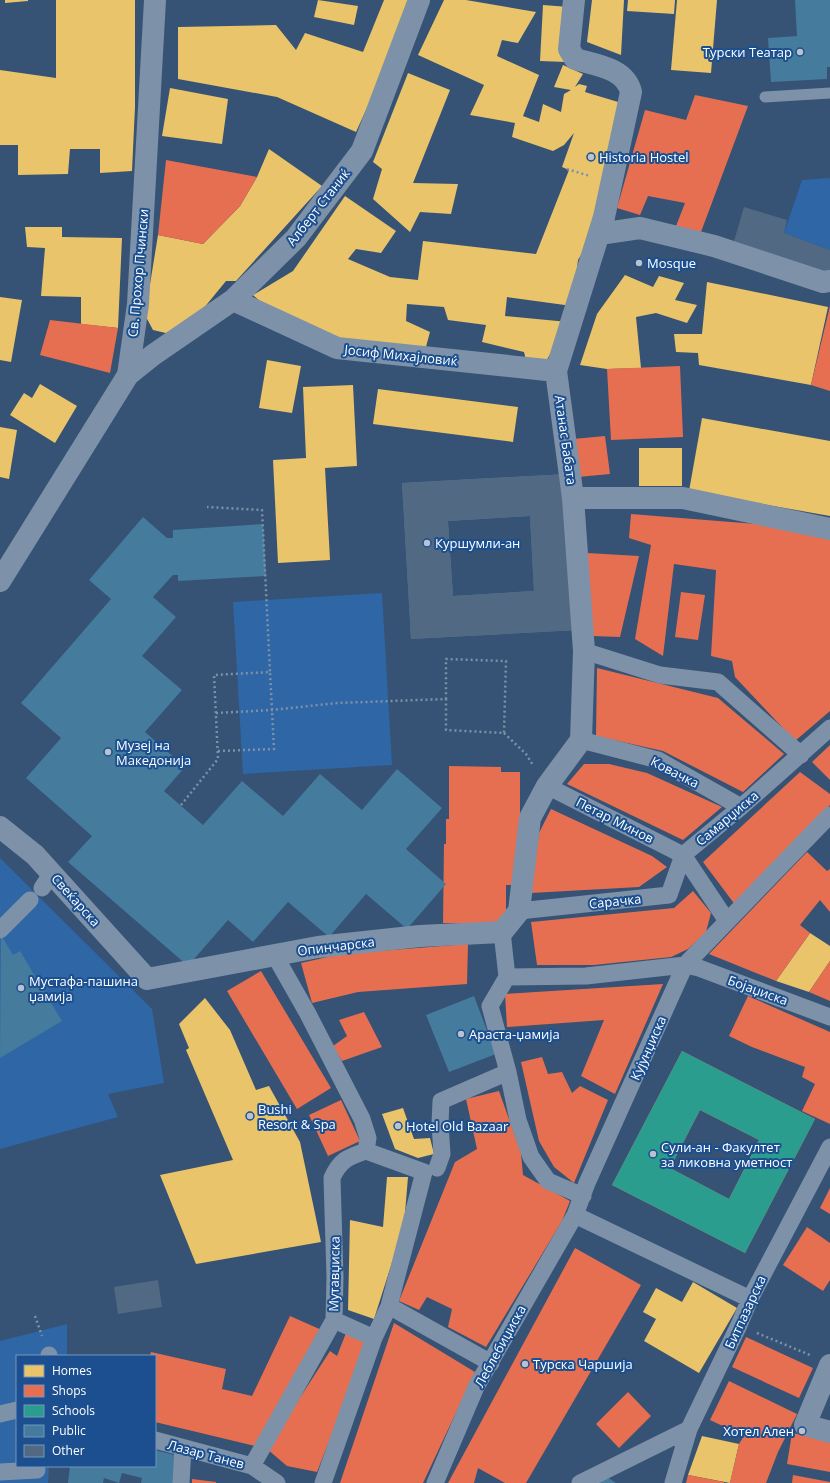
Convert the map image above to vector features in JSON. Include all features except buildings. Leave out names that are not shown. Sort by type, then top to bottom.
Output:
[{"type":"street","name":"Св. Прохор Пчински","points":[[0,581],[128,375],[138,304],[155,0]]},
{"type":"street","name":"Алберт Станиќ","points":[[128,375],[153,355],[233,300],[296,238],[362,151],[419,0]]},
{"type":"street","name":"Атанас Бабата","points":[[574,0],[569,49],[575,59],[608,69],[624,77],[629,84],[631,92],[599,234],[556,371],[573,498],[584,652],[581,740]]},
{"type":"street","points":[[599,234],[640,228],[714,246],[823,282],[830,281]]},
{"type":"street","name":"Јосиф Михајловиќ","points":[[233,300],[337,348],[556,371]]},
{"type":"street","points":[[573,498],[683,498],[830,529]]},
{"type":"street","points":[[584,652],[660,675],[718,682],[801,755]]},
{"type":"street","name":"Самарџиска","points":[[728,920],[682,855],[741,808],[830,728]]},
{"type":"street","points":[[581,740],[546,786],[530,818],[519,911],[502,932],[507,977],[490,1006],[508,1072],[518,1120],[531,1157],[548,1181],[583,1196]]},
{"type":"street","name":"Ковачка","points":[[581,740],[658,760],[741,808]]},
{"type":"street","name":"Петар Минов","points":[[546,786],[682,855]]},
{"type":"street","name":"Кујунџиска","points":[[575,1215],[587,1183],[685,966],[830,815]]},
{"type":"street","name":"Свеќарска","points":[[0,827],[21,842],[41,887],[147,979]]},
{"type":"street","name":"Сарачка","points":[[519,911],[669,895],[682,855]]},
{"type":"street","points":[[0,930],[41,887]]},
{"type":"street","name":"Опинчарска","points":[[147,979],[318,946],[502,932]]},
{"type":"street","points":[[274,954],[318,1033],[362,1119],[368,1138],[366,1151],[424,1172],[389,1306],[374,1338],[323,1483]]},
{"type":"street","name":"Бојаџиска","points":[[507,977],[586,976],[685,966],[699,968],[830,1017]]},
{"type":"street","points":[[437,1168],[442,1154],[440,1124],[441,1101],[508,1072]]},
{"type":"street","name":"Битпазарска","points":[[673,1483],[689,1429],[750,1299],[830,1147]]},
{"type":"street","name":"Мутавџиска","points":[[252,1466],[334,1320],[335,1230],[331,1197],[332,1178],[337,1167],[347,1158],[366,1151]]},
{"type":"street","points":[[575,1215],[750,1299]]},
{"type":"street","name":"Леблебиџиска","points":[[435,1483],[476,1387],[575,1215]]},
{"type":"street","points":[[389,1306],[491,1363]]},
{"type":"street","points":[[334,1320],[374,1338]]},
{"type":"street","points":[[830,1365],[805,1425],[830,1432]]},
{"type":"street","points":[[0,1414],[16,1410]]},
{"type":"street","points":[[580,1483],[689,1429]]},
{"type":"street","name":"Лазар Танев","points":[[156,1440],[252,1466],[277,1483]]},
{"type":"street","points":[[180,1483],[183,1448]]},
{"type":"street","points":[[0,1472],[37,1470]]},
{"type":"lane","points":[[765,97],[830,93]]},
{"type":"path","points":[[207,507],[262,510],[274,749],[218,751]]},
{"type":"path","points":[[504,733],[506,661],[446,658],[446,730],[504,733],[526,754],[546,786]]},
{"type":"path","points":[[181,805],[218,759],[214,675],[270,672]]},
{"type":"path","points":[[216,713],[446,698]]},
{"type":"path","points":[[739,1325],[802,1353]]},
{"type":"shaded area","points":[[830,178],[830,250],[784,233],[802,180]]},
{"type":"shaded area","points":[[382,593],[392,765],[243,774],[233,602]]},
{"type":"shaded area","points":[[0,858],[152,1009],[164,1083],[108,1094],[118,1117],[0,1149]]},
{"type":"shaded area","points":[[67,1324],[67,1355],[16,1355],[16,1467],[49,1467],[48,1483],[0,1483],[0,1341]]},
{"type":"place","name":"Турски Театар","points":[[800,52]]},
{"type":"place","name":"Historia Hostel","points":[[591,157]]},
{"type":"place","name":"Mosque","points":[[639,263]]},
{"type":"place","name":"Куршумли-ан","points":[[427,543]]},
{"type":"place","name":"Музеј на Македонија","points":[[108,752]]},
{"type":"place","name":"Мустафа-пашина џамија","points":[[21,988]]},
{"type":"place","name":"Араста-џамија","points":[[461,1034]]},
{"type":"place","name":"Bushi Resort & Spa","points":[[250,1116]]},
{"type":"place","name":"Hotel Old Bazaar","points":[[398,1126]]},
{"type":"place","name":"Сули-ан - Факултет за ликовна уметност","points":[[653,1154]]},
{"type":"place","name":"Турска Чаршија","points":[[525,1364]]},
{"type":"place","name":"Хотел Ален","points":[[802,1431]]}]
